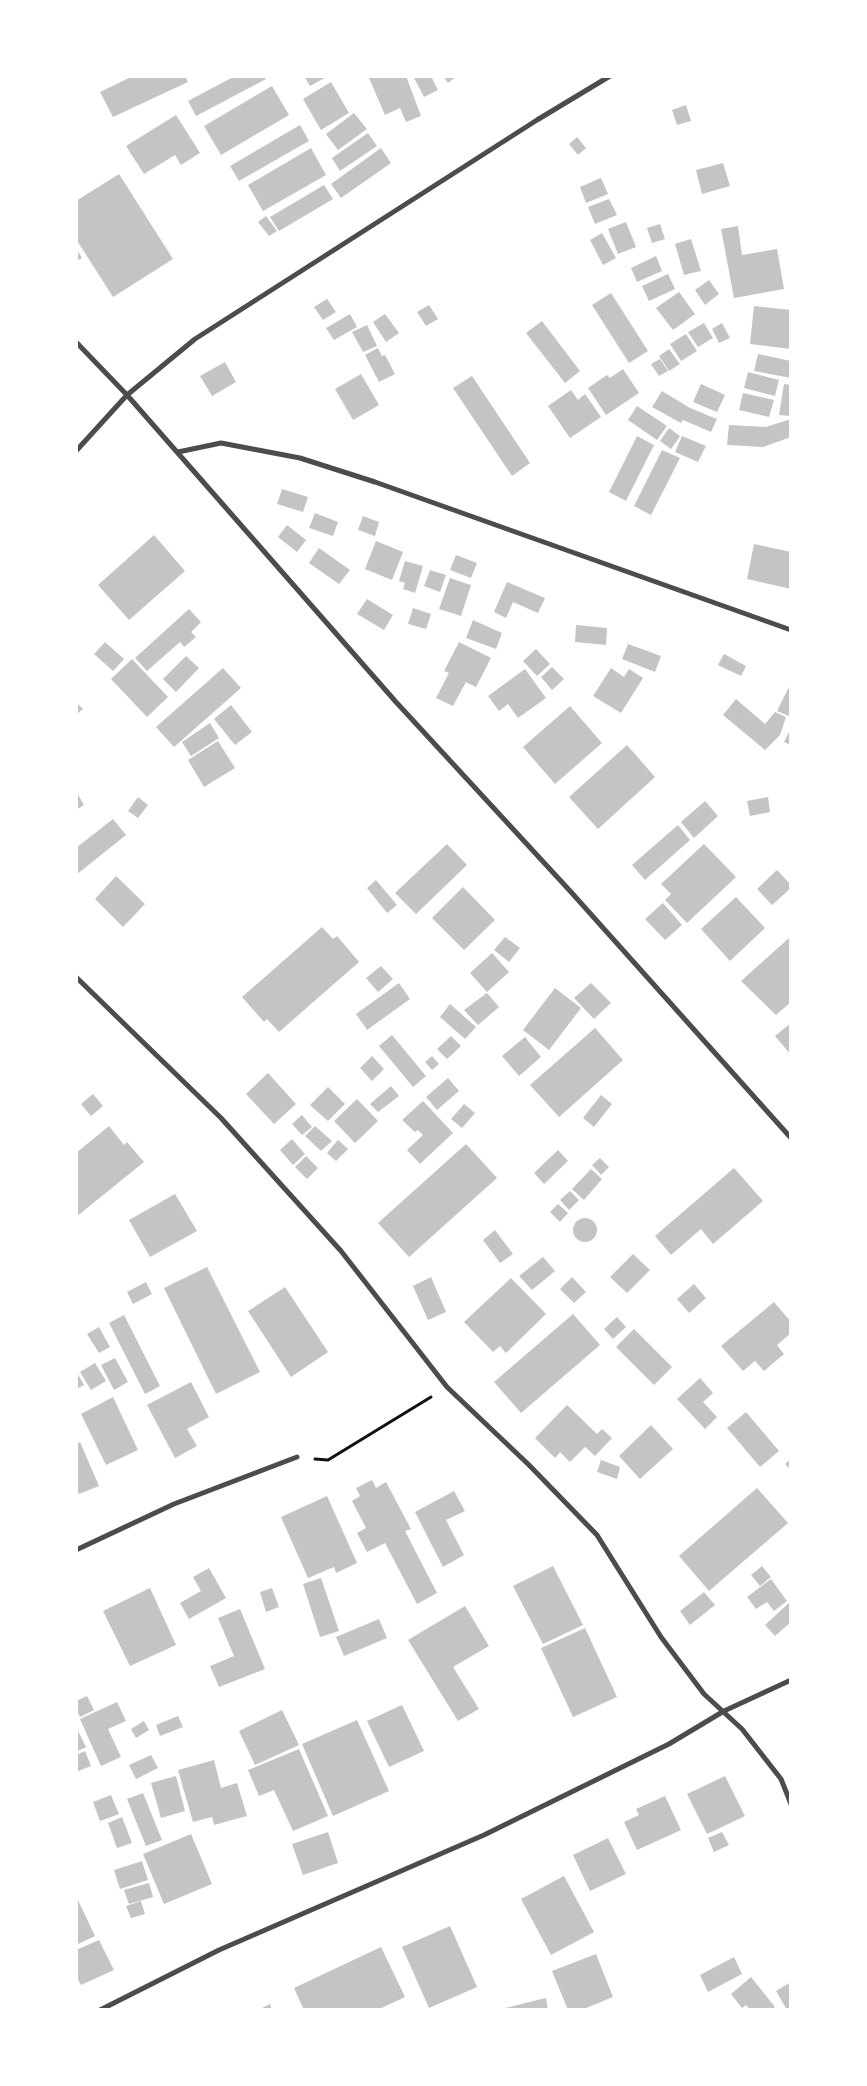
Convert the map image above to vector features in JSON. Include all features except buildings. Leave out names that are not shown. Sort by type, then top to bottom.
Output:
[{"type":"street","points":[[76,451],[127,395],[195,339],[537,120],[610,76]]},
{"type":"street","points":[[76,342],[178,452],[255,544],[389,695],[571,892],[791,1138]]},
{"type":"street","points":[[178,452],[221,443],[300,458],[375,482],[791,630]]},
{"type":"street","points":[[76,977],[234,1133],[341,1251],[447,1387],[529,1465],[597,1536],[661,1637],[704,1694],[742,1729],[781,1779],[791,1804]]},
{"type":"street","points":[[76,1550],[174,1504],[297,1457]]},
{"type":"street","points":[[100,2010],[219,1950],[484,1836],[669,1744],[724,1711],[791,1680]]},
{"type":"path","points":[[297,1457],[328,1460],[447,1387]]}]
